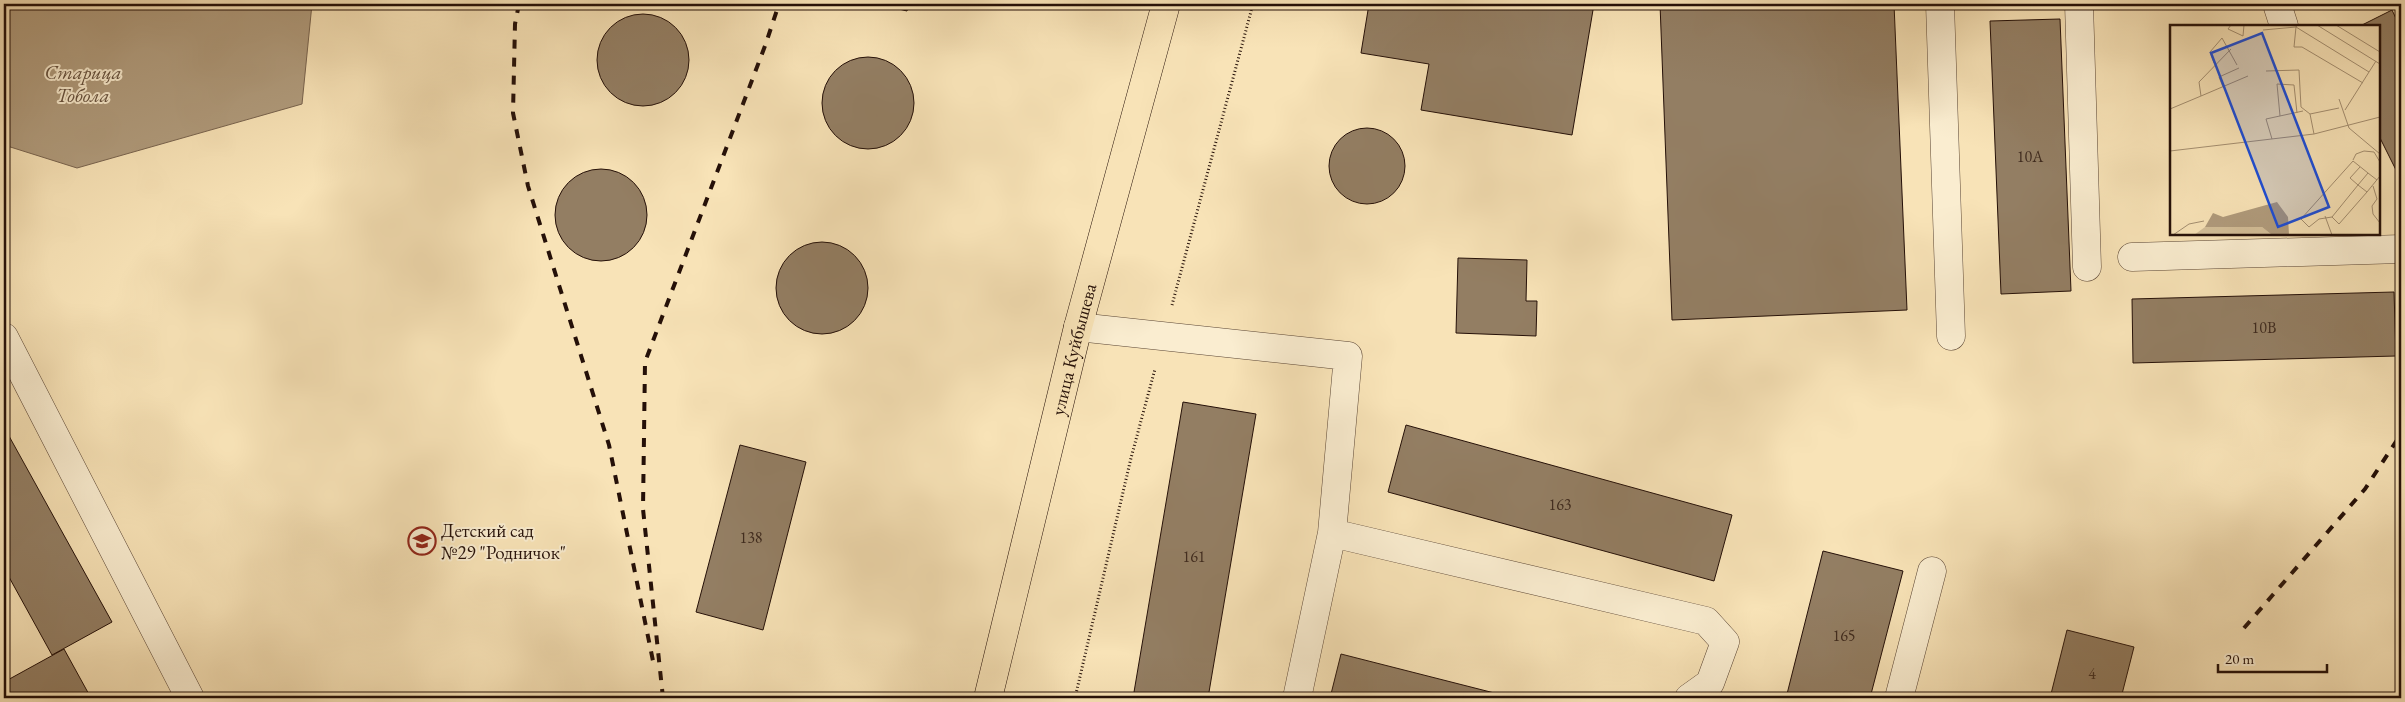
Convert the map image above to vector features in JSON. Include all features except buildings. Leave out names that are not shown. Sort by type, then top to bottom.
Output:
[{"type":"main road","name":"улица Куйбышева","points":[[988,698],[1078,327],[1166,4]]},
{"type":"lane","points":[[1940,4],[1952,336]]},
{"type":"lane","points":[[2079,4],[2087,267]]},
{"type":"lane","points":[[2277,4],[2284,25]]},
{"type":"lane","points":[[2132,257],[2358,242],[2401,250]]},
{"type":"lane","points":[[1078,327],[1348,356],[1332,534],[1297,698]]},
{"type":"lane","points":[[4,337],[190,698]]},
{"type":"lane","points":[[1332,534],[1706,621],[1724,642],[1710,683],[1689,698]]},
{"type":"lane","points":[[1898,698],[1932,571]]},
{"type":"water","name":"Старица Тобола","points":[[4,4],[312,4],[302,104],[77,168],[4,145]]},
{"type":"railway","points":[[519,4],[515,24],[513,113],[528,186],[609,445],[653,661]]},
{"type":"railway","points":[[663,698],[643,509],[645,362],[765,46],[779,4]]},
{"type":"railway","points":[[2244,628],[2365,489],[2401,434]]},
{"type":"place","name":"Детский сад №29 \"Родничок\"","points":[[422,541]]}]
